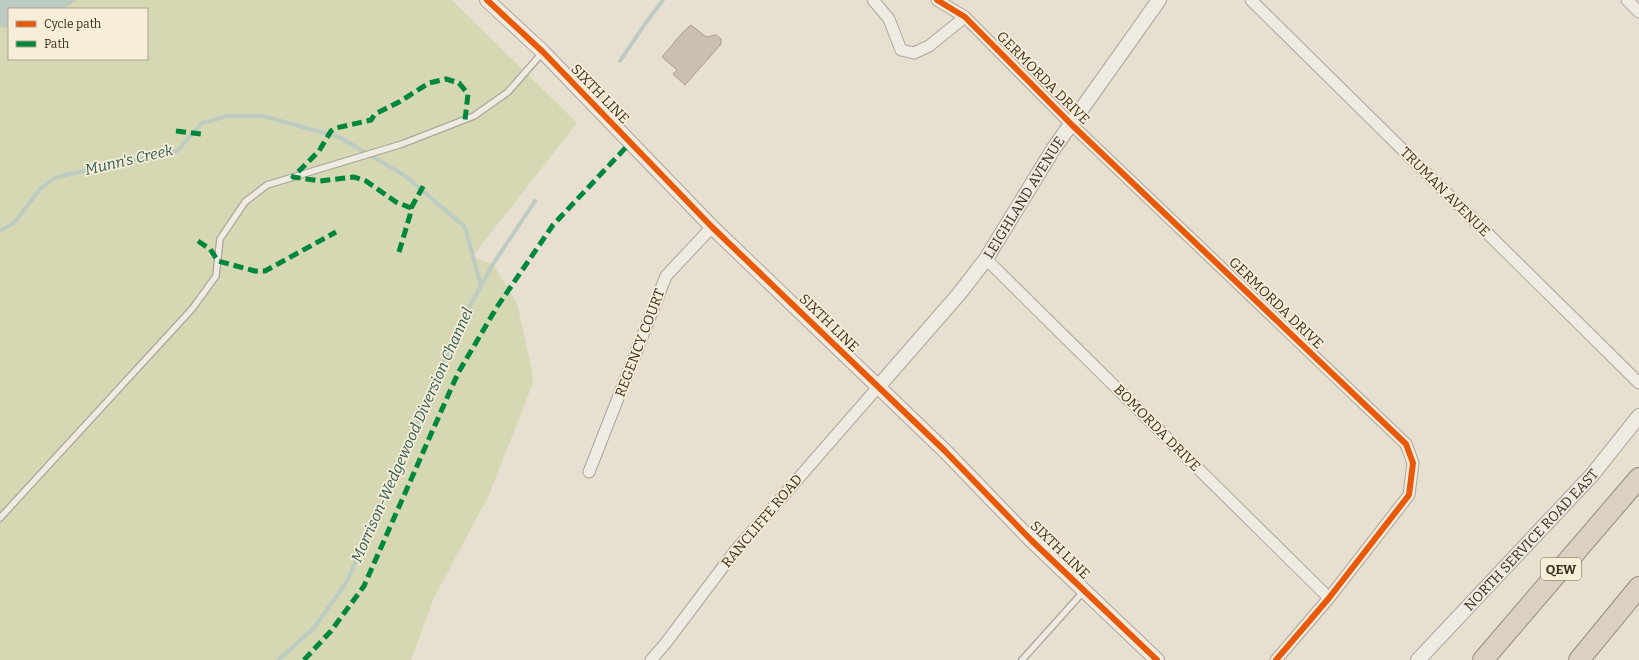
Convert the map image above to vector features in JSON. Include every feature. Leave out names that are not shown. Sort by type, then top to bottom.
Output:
[{"type":"highway","name":"QEW","points":[[1483,660],[1639,478]]},
{"type":"highway","points":[[1579,660],[1639,587]]},
{"type":"street","name":"SIXTH LINE","points":[[487,0],[543,52],[712,227],[878,387],[1084,591],[1157,660]]},
{"type":"street","points":[[873,0],[890,19],[902,50],[914,53],[929,46],[965,17]]},
{"type":"street","name":"GERMORDA DRIVE","points":[[937,0],[965,17],[1072,125],[1406,444],[1413,463],[1409,495],[1329,598],[1276,660]]},
{"type":"street","name":"LEIGHLAND AVENUE","points":[[878,387],[960,294],[986,259],[1054,148],[1072,125],[1159,0]]},
{"type":"street","name":"TRUMAN AVENUE","points":[[1251,0],[1639,383]]},
{"type":"street","points":[[1627,0],[1639,12]]},
{"type":"street","name":"REGENCY COURT","points":[[589,472],[666,276],[712,227]]},
{"type":"street","name":"BOMORDA DRIVE","points":[[986,259],[1329,598]]},
{"type":"street","name":"RANCLIFFE ROAD","points":[[651,660],[665,644],[735,551],[878,387]]},
{"type":"street","name":"NORTH SERVICE ROAD EAST","points":[[1418,660],[1592,475],[1639,416]]},
{"type":"lane","points":[[0,518],[192,309],[216,276],[220,239],[245,202],[267,185],[402,144],[474,116],[508,92],[543,52]]},
{"type":"lane","points":[[1022,660],[1084,591]]},
{"type":"green space","points":[[0,0],[452,0],[577,123],[472,257],[493,264],[517,303],[532,371],[533,383],[489,495],[434,598],[411,660],[0,660]]},
{"type":"shaded area","points":[[0,0],[77,0],[65,8],[8,8],[8,28],[0,27]]},
{"type":"building","points":[[691,25],[706,37],[716,35],[721,39],[721,44],[685,85],[673,74],[677,70],[662,57],[683,32]]},
{"type":"waterway","name":"Morrison-Wedgewood Diversion Channel","points":[[620,61],[663,0]]},
{"type":"waterway","name":"Munn's Creek","points":[[0,231],[15,222],[40,189],[56,177],[177,151],[202,123],[227,116],[262,116],[339,137],[404,175],[465,227],[481,286]]},
{"type":"waterway","name":"Morrison-Wedgewood Diversion Channel","points":[[278,660],[313,629],[346,583],[467,311],[493,264],[535,201]]},
{"type":"marked path","points":[[399,252],[411,208],[396,202],[366,181],[354,177],[320,181],[293,177],[319,151],[331,131],[336,128],[371,120],[375,114],[399,102],[429,83],[446,79],[459,83],[468,94],[465,120]]},
{"type":"marked path","points":[[176,131],[201,134]]},
{"type":"marked path","points":[[304,660],[331,631],[364,586],[458,373],[497,307],[553,225],[630,143]]},
{"type":"marked path","points":[[411,208],[425,183]]},
{"type":"marked path","points":[[198,241],[210,249],[218,261],[255,271],[265,271],[336,232]]},
{"type":"cycle path","points":[[487,0],[543,52],[712,227],[945,451],[1031,540],[1157,660]]},
{"type":"cycle path","points":[[937,0],[965,17],[1072,125],[1406,444],[1413,463],[1409,495],[1329,598],[1276,660]]}]
